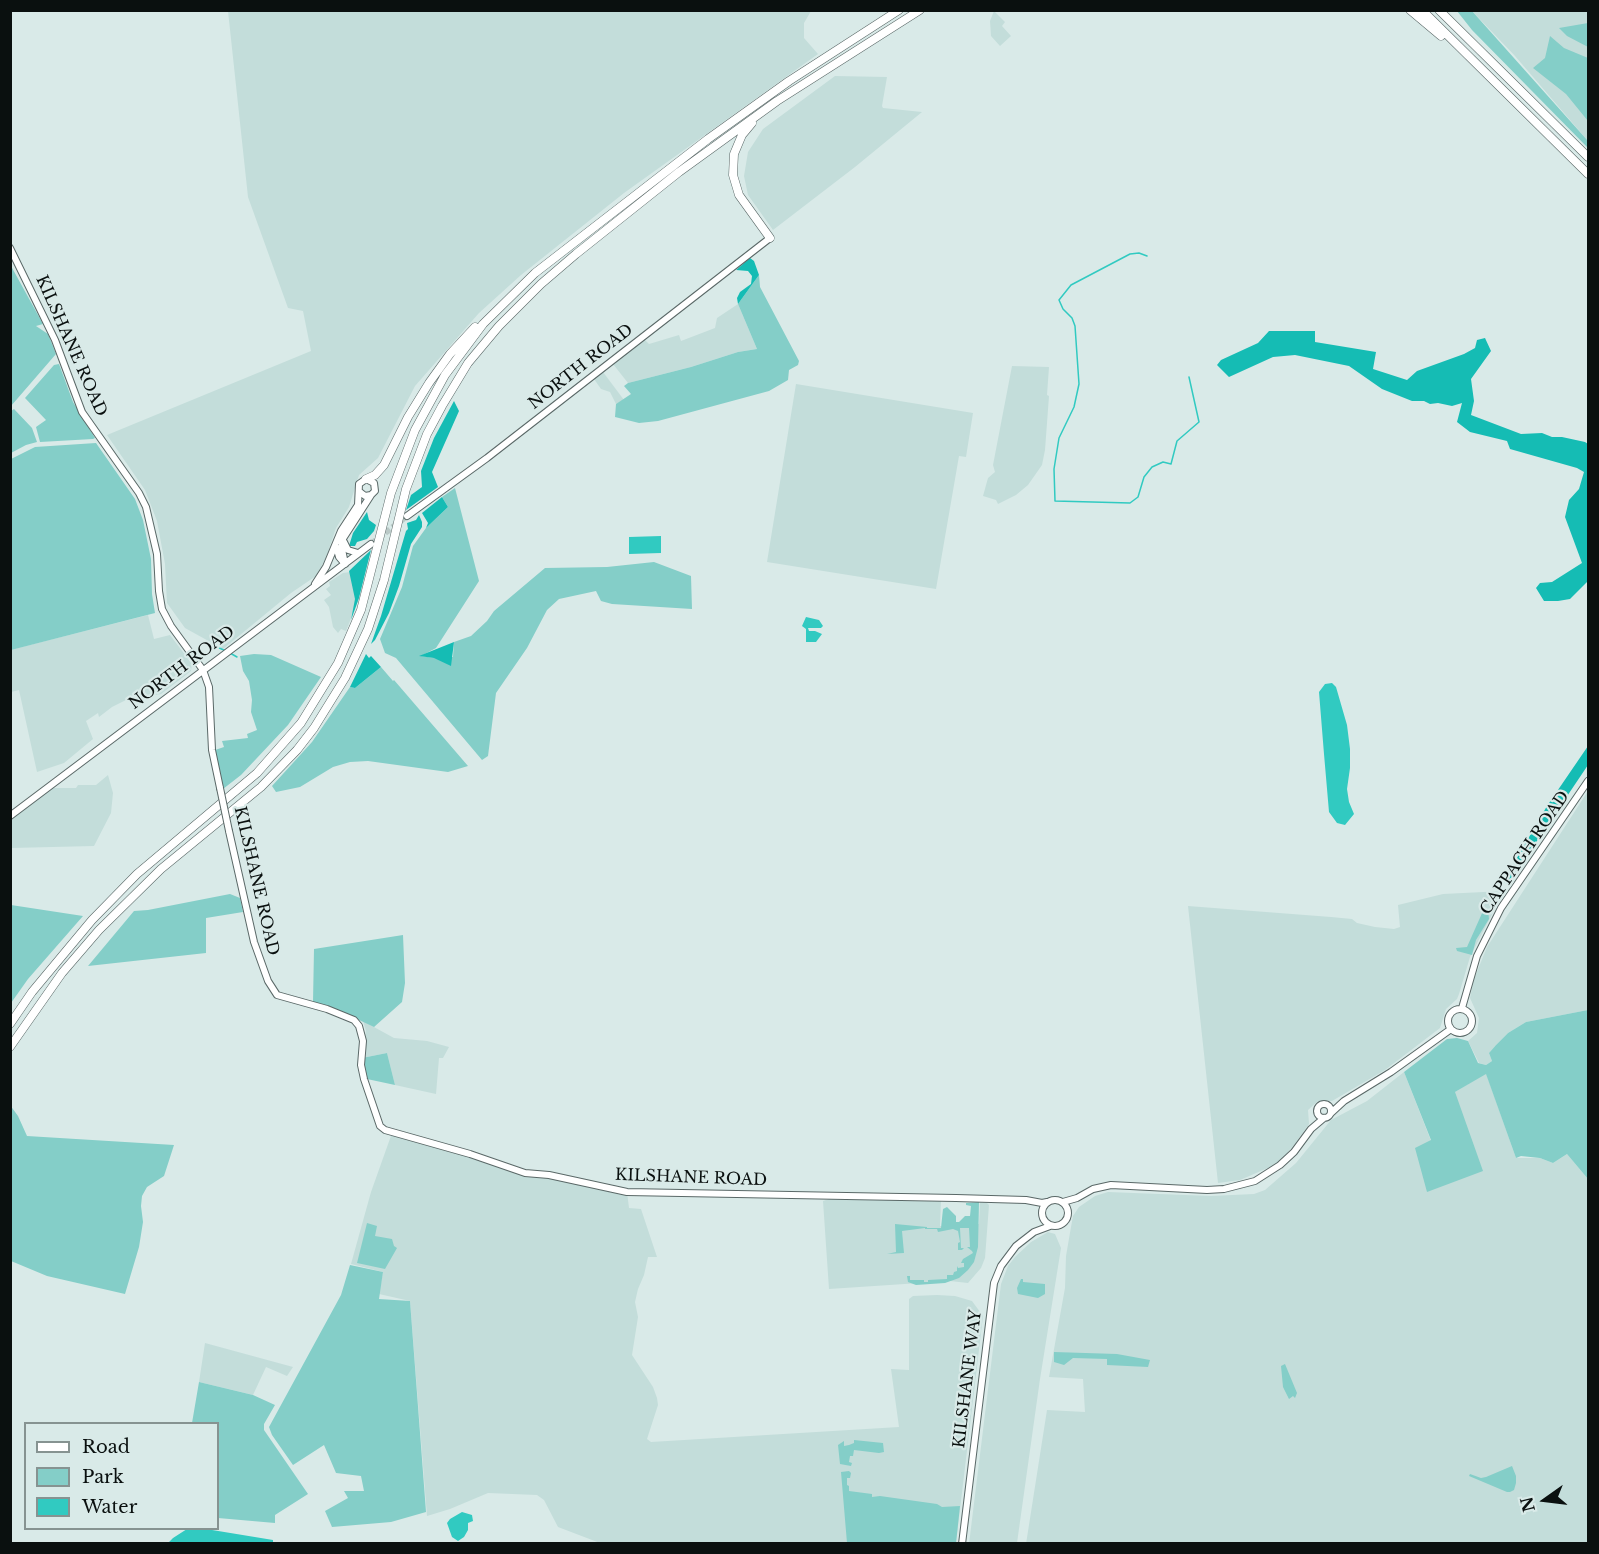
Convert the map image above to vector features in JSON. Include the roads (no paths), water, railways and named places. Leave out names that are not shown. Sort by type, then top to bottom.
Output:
[{"type":"highway","points":[[10,1024],[66,949],[107,904],[146,867],[257,773],[302,723],[338,663],[361,610],[397,475],[415,430],[434,392],[466,346],[504,302],[561,252],[708,139],[789,81],[899,10]]},
{"type":"highway","points":[[10,1047],[62,973],[106,922],[161,869],[261,787],[314,728],[345,678],[368,629],[384,580],[406,489],[427,434],[455,383],[499,326],[541,284],[717,144],[798,87],[920,10]]},
{"type":"highway","points":[[1410,10],[1475,63]]},
{"type":"highway","points":[[1422,10],[1588,174]]},
{"type":"highway","points":[[1439,10],[1588,157]]},
{"type":"highway","points":[[1447,10],[1497,67]]},
{"type":"highway","points":[[770,238],[739,195],[733,175],[734,154],[742,135],[750,125],[798,87]]},
{"type":"highway","points":[[366,479],[375,475],[384,465],[418,400],[465,337],[556,252],[614,211]]},
{"type":"street","name":"NORTH ROAD","points":[[407,516],[487,458],[770,238]]},
{"type":"street","name":"KILSHANE ROAD","points":[[10,248],[50,328],[82,412],[139,493],[146,507],[158,554],[162,609],[171,626],[203,670],[209,687],[212,750],[254,942],[268,981],[277,995],[327,1009],[354,1020],[360,1026],[363,1041],[361,1065],[380,1126],[385,1130],[464,1152],[525,1173],[627,1192],[956,1198],[1047,1202]]},
{"type":"street","points":[[314,587],[326,567],[341,531],[358,505],[359,484],[366,479],[375,485],[375,491],[345,535],[342,544],[345,564]]},
{"type":"street","points":[[360,492],[365,496],[371,495]]},
{"type":"street","points":[[345,535],[345,547],[358,553]]},
{"type":"street","points":[[336,544],[339,557],[345,564]]},
{"type":"street","name":"NORTH ROAD","points":[[10,816],[371,544]]},
{"type":"street","name":"CAPPAGH ROAD","points":[[1462,1008],[1476,956],[1502,908],[1588,781]]},
{"type":"street","name":"CAPPAGH ROAD","points":[[1462,1008],[1467,1010],[1472,1017],[1470,1028],[1460,1033],[1451,1029],[1449,1017],[1454,1010],[1462,1008]]},
{"type":"street","name":"CAPPAGH ROAD","points":[[1063,1202],[1077,1198],[1093,1189],[1111,1185],[1207,1190],[1239,1186],[1255,1181],[1280,1165],[1294,1152],[1311,1129],[1328,1117],[1344,1101],[1391,1072],[1451,1029]]},
{"type":"street","name":"CAPPAGH ROAD","points":[[1311,1129],[1318,1106],[1344,1101]]},
{"type":"street","points":[[1328,1105],[1331,1113]]},
{"type":"street","points":[[1317,1114],[1324,1118]]},
{"type":"street","points":[[1037,1203],[1050,1226],[1058,1227],[1064,1223],[1067,1212],[1077,1198]]},
{"type":"street","points":[[1043,1213],[1047,1202],[1057,1199],[1063,1202],[1067,1212]]},
{"type":"street","name":"KILSHANE WAY","points":[[962,1544],[993,1289],[997,1275],[1006,1259],[1016,1246],[1040,1225],[1043,1213]]},
{"type":"street","name":"KILSHANE WAY","points":[[1034,1232],[1050,1226]]},
{"type":"water","points":[[661,536],[661,553],[629,554],[629,537]]},
{"type":"water","points":[[806,617],[819,620],[823,626],[808,628],[809,631],[822,634],[816,642],[806,642],[806,629],[802,626]]},
{"type":"water","points":[[1332,683],[1336,687],[1347,725],[1350,749],[1347,789],[1354,814],[1345,825],[1337,823],[1329,812],[1319,692],[1325,684]]},
{"type":"water","points":[[462,1512],[472,1515],[473,1521],[468,1523],[468,1530],[458,1541],[452,1537],[447,1523]]},
{"type":"water","points":[[185,1530],[212,1530],[273,1540],[273,1543],[168,1543]]},
{"type":"waterway","points":[[1147,256],[1139,253],[1130,254],[1071,285],[1059,300],[1075,326],[1079,384],[1074,407],[1059,438],[1054,469],[1055,501],[1130,503],[1138,497],[1144,477],[1152,467],[1163,462],[1171,464],[1177,441],[1199,422],[1189,377]]},
{"type":"waterway","points":[[217,647],[226,651]]},
{"type":"waterway","points":[[230,653],[237,657]]},
{"type":"tunnel","points":[[371,544],[407,516]]}]
